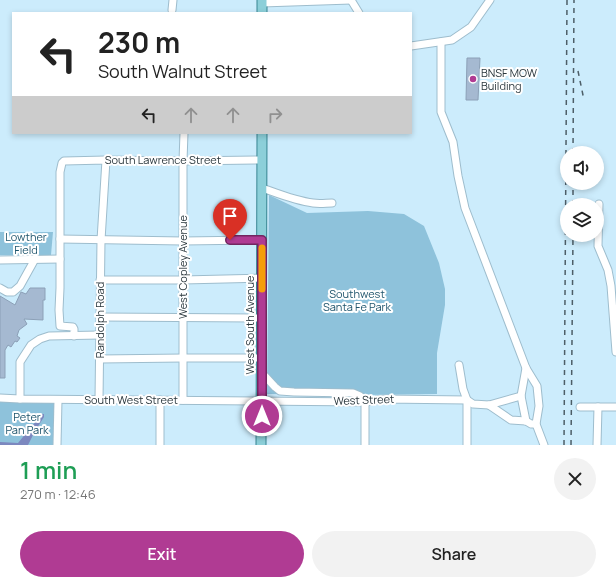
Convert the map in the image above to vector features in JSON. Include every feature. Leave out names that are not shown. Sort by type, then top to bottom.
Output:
[{"type":"main road","points":[[262,1],[262,12]]},
{"type":"main road","name":"West South Avenue","points":[[262,134],[262,445]]},
{"type":"street","points":[[172,10],[173,0]]},
{"type":"street","points":[[262,1],[351,0],[358,12]]},
{"type":"street","points":[[412,46],[452,40],[471,27],[487,2]]},
{"type":"street","points":[[441,42],[441,112],[453,142],[465,208],[526,368],[537,386],[539,406],[536,424],[544,445]]},
{"type":"street","name":"West Copley Avenue","points":[[183,400],[184,134]]},
{"type":"street","name":"South Lawrence Street","points":[[60,239],[60,172],[64,160],[262,160]]},
{"type":"street","name":"Randolph Road","points":[[99,400],[100,240],[106,160]]},
{"type":"street","points":[[262,188],[303,201],[314,203],[332,203]]},
{"type":"street","points":[[74,336],[73,327],[60,326],[60,239],[183,241],[262,240]]},
{"type":"street","points":[[598,242],[598,246],[608,270],[611,286],[616,352]]},
{"type":"street","points":[[0,288],[7,292],[13,292],[20,286],[35,259]]},
{"type":"street","points":[[0,260],[60,259]]},
{"type":"street","points":[[100,280],[262,278]]},
{"type":"street","points":[[100,317],[262,318]]},
{"type":"street","points":[[20,399],[20,362],[31,345],[49,336],[100,335]]},
{"type":"street","points":[[100,359],[262,358]]},
{"type":"street","points":[[459,365],[463,389],[467,400],[467,445]]},
{"type":"street","points":[[526,368],[521,396],[526,421]]},
{"type":"street","points":[[262,373],[280,391],[353,393],[360,396],[366,402],[365,445]]},
{"type":"street","name":"West Street","points":[[262,401],[366,402],[384,399],[467,400],[473,404],[489,404],[521,396]]},
{"type":"street","name":"South West Street","points":[[0,398],[58,400],[262,401]]},
{"type":"street","points":[[57,445],[58,400]]},
{"type":"street","points":[[160,400],[160,445]]},
{"type":"street","points":[[489,404],[511,420],[526,421],[531,424],[536,424]]},
{"type":"street","points":[[580,406],[616,407]]},
{"type":"street","points":[[597,445],[598,407]]},
{"type":"green space","name":"Southwest Santa Fe Park","points":[[269,195],[307,213],[368,211],[404,214],[424,226],[439,263],[445,289],[445,305],[437,353],[437,394],[267,394]]},
{"type":"green space","name":"Lowther Field","points":[[0,232],[53,232],[51,255],[0,255]]},
{"type":"green space","name":"Peter Pan Park","points":[[0,401],[54,403],[54,445],[0,445]]},
{"type":"shaded area","points":[[42,414],[44,414],[44,417],[28,445],[0,445],[0,442],[18,443]]},
{"type":"building","name":"BNSF MOW Building","points":[[467,58],[480,58],[478,100],[466,100]]},
{"type":"building","points":[[30,288],[45,288],[45,300],[43,300],[43,320],[24,319],[27,324],[19,330],[17,336],[20,338],[17,342],[15,341],[11,347],[8,345],[5,350],[5,378],[0,378],[0,296],[15,305],[21,292],[26,294]]},
{"type":"railway","points":[[564,445],[567,0]]},
{"type":"railway","points":[[573,146],[574,0]]},
{"type":"railway","points":[[578,71],[584,100]]},
{"type":"railway","points":[[573,190],[573,198]]},
{"type":"railway","points":[[571,445],[573,242]]},
{"type":"slow traffic","points":[[262,248],[262,289]]},
{"type":"place","name":"BNSF MOW Building","points":[[473,79]]},
{"type":"route","points":[[230,240],[262,240],[262,416]]}]
